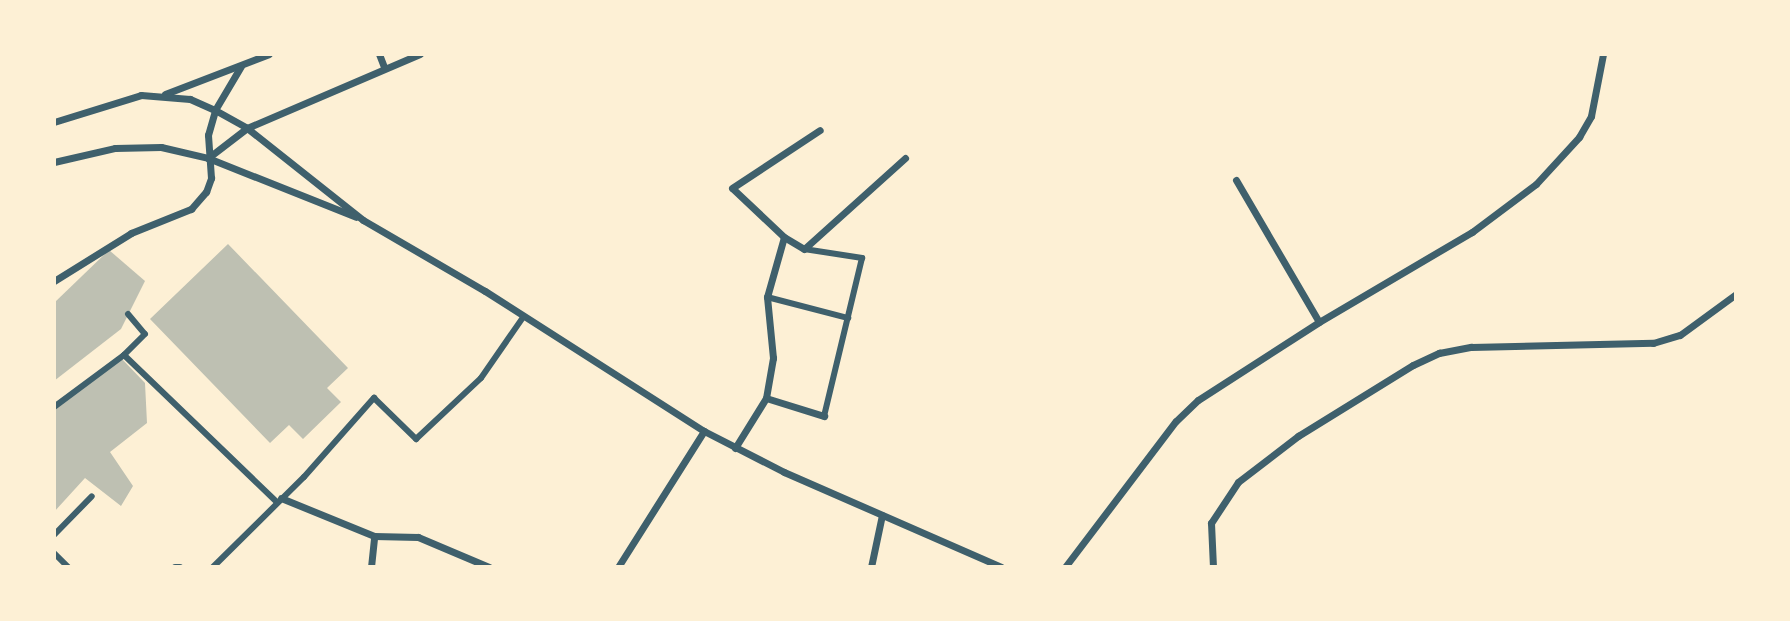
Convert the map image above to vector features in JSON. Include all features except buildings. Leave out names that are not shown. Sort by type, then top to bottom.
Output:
[{"type":"street","points":[[54,121],[117,100],[164,95],[268,54]]},
{"type":"street","points":[[379,54],[384,67]]},
{"type":"street","points":[[208,158],[247,128],[384,67],[420,54]]},
{"type":"street","points":[[1065,567],[1176,421],[1220,384],[1472,232],[1536,184],[1579,137],[1591,116],[1602,54]]},
{"type":"street","points":[[54,281],[158,219],[191,209],[211,178],[208,158],[215,110],[242,66]]},
{"type":"street","points":[[164,95],[190,99],[247,128],[363,220],[524,316],[704,431],[735,448],[1001,567]]},
{"type":"street","points":[[766,398],[824,416],[862,258],[804,249],[784,237],[732,188],[820,130]]},
{"type":"street","points":[[54,162],[136,146],[208,158],[363,220]]},
{"type":"street","points":[[804,249],[905,158]]},
{"type":"street","points":[[1236,180],[1319,322]]},
{"type":"street","points":[[735,448],[766,398],[773,358],[767,297],[784,237]]},
{"type":"street","points":[[81,263],[88,271]]},
{"type":"street","points":[[1213,567],[1211,523],[1238,482],[1298,436],[1413,365],[1439,353],[1471,347],[1653,343],[1692,328],[1736,295]]},
{"type":"street","points":[[767,297],[848,318]]},
{"type":"street","points":[[54,407],[124,355],[145,334],[128,314]]},
{"type":"street","points":[[215,566],[374,398],[416,439],[481,378],[524,316]]},
{"type":"street","points":[[124,355],[279,500],[374,536],[418,537],[489,567]]},
{"type":"street","points":[[618,567],[704,431]]},
{"type":"street","points":[[54,535],[92,496]]},
{"type":"street","points":[[871,567],[882,515]]},
{"type":"street","points":[[371,567],[374,536]]},
{"type":"street","points":[[54,553],[68,567]]}]
